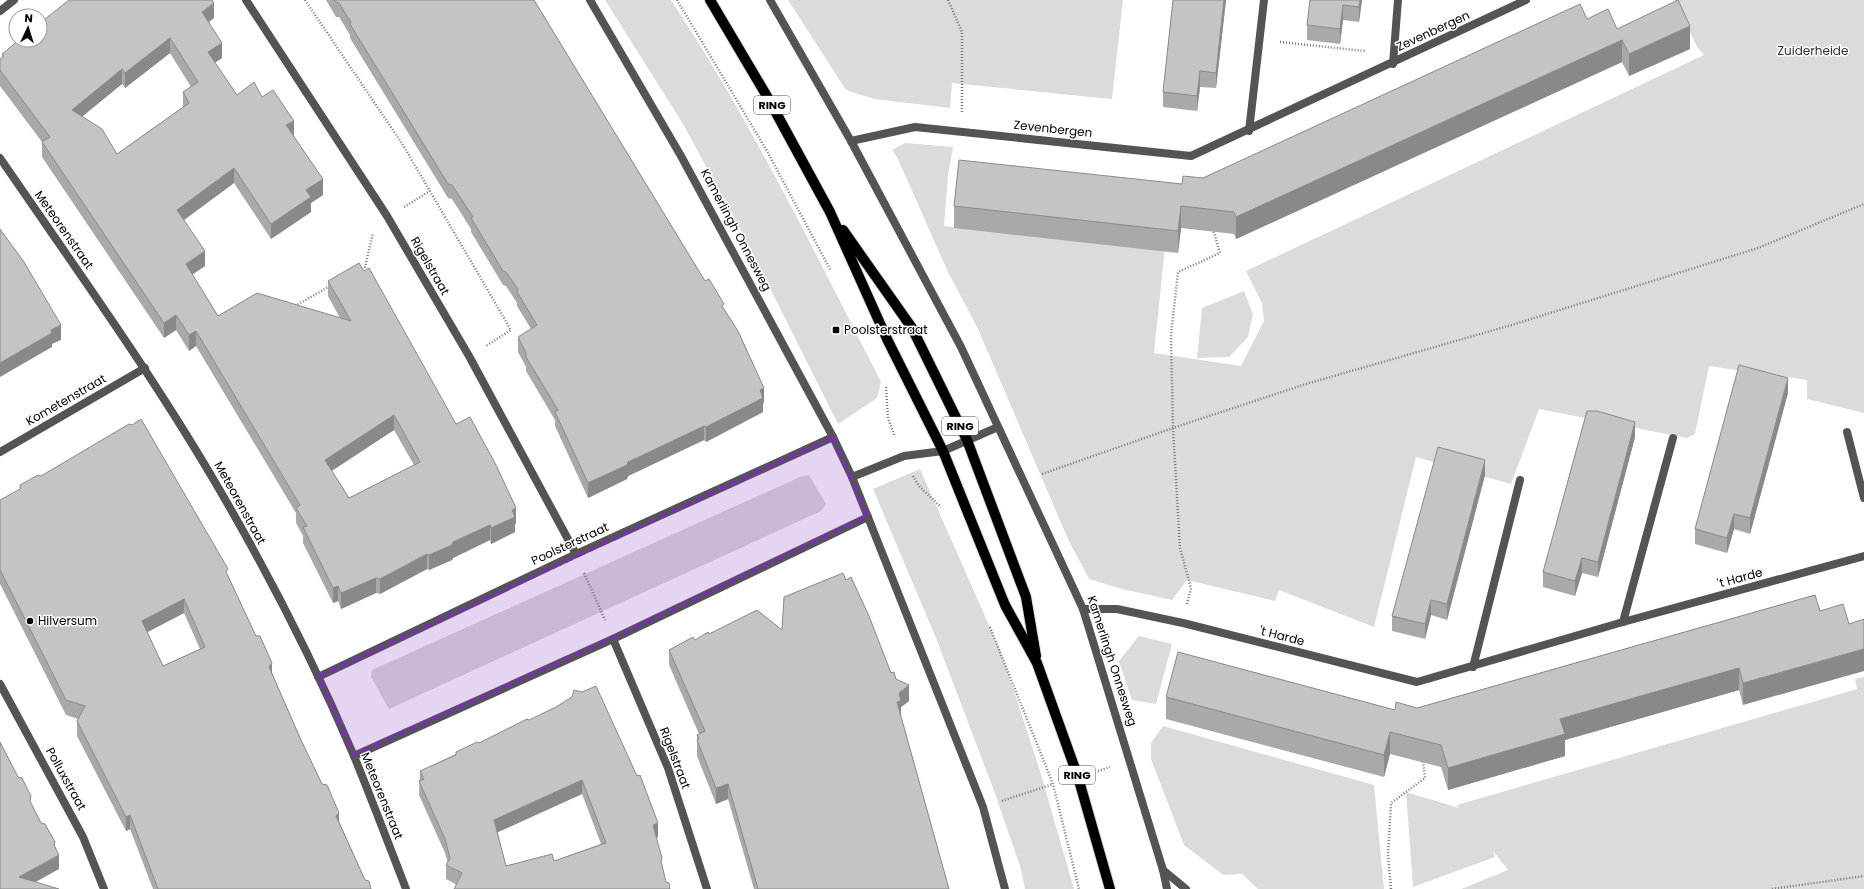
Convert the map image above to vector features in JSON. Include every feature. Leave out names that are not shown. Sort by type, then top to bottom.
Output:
[{"type":"main road","name":"RING","points":[[710,0],[768,98],[830,212],[887,339],[943,451],[1005,605],[1037,663],[1078,777],[1110,889]]},
{"type":"main road","name":"RING","points":[[830,212],[912,328],[967,440],[1026,597],[1037,663]]},
{"type":"street","points":[[0,11],[14,0]]},
{"type":"street","name":"Rigelstraat","points":[[246,0],[387,216],[469,356],[576,554]]},
{"type":"street","name":"Kamerlingh Onnesweg","points":[[590,0],[681,156],[833,437],[852,477],[983,807],[1005,889]]},
{"type":"street","name":"Kamerlingh Onnesweg","points":[[770,0],[851,141],[961,347],[1083,609],[1163,870],[1167,889]]},
{"type":"street","points":[[1249,130],[1264,0]]},
{"type":"street","name":"Zevenbergen","points":[[1393,64],[1398,0]]},
{"type":"street","name":"Zevenbergen","points":[[851,141],[915,127],[1191,156],[1393,64],[1526,0]]},
{"type":"street","name":"Meteorenstraat","points":[[0,158],[145,368],[213,478],[280,601],[318,677],[354,756],[406,889]]},
{"type":"street","name":"Kometenstraat","points":[[0,452],[145,368]]},
{"type":"street","points":[[852,477],[904,456],[943,451],[998,427]]},
{"type":"street","points":[[1847,432],[1864,498]]},
{"type":"street","name":"Poolsterstraat","points":[[318,677],[576,554],[833,437]]},
{"type":"street","points":[[1623,622],[1673,438]]},
{"type":"street","points":[[1473,667],[1520,480]]},
{"type":"street","points":[[354,756],[613,639],[868,517]]},
{"type":"street","name":"'t Harde","points":[[1083,609],[1117,609],[1183,623],[1417,682],[1473,667],[1623,622],[1864,556]]},
{"type":"street","name":"Rigelstraat","points":[[613,639],[668,768],[707,889]]},
{"type":"street","name":"Polluxstraat","points":[[0,684],[83,837],[104,889]]},
{"type":"street","points":[[1163,870],[1186,889]]},
{"type":"path","points":[[304,0],[403,145],[511,330],[469,356]]},
{"type":"path","points":[[948,0],[962,32],[962,132]]},
{"type":"path","points":[[1260,39],[1393,54]]},
{"type":"path","points":[[358,270],[365,267],[376,223],[430,191]]},
{"type":"path","points":[[1023,481],[1173,428],[1306,384],[1515,324],[1758,248],[1864,204]]},
{"type":"path","points":[[1183,623],[1191,588],[1180,548],[1173,428],[1171,334],[1178,272],[1220,253],[1211,223]]},
{"type":"path","points":[[292,307],[332,285]]},
{"type":"path","points":[[576,554],[613,639]]},
{"type":"path","points":[[1391,889],[1388,856],[1392,803],[1425,778],[1422,755]]},
{"type":"path","points":[[1772,889],[1864,876]]},
{"type":"highlighted area","points":[[833,437],[868,517],[613,639],[354,756],[318,677]]},
{"type":"green space","points":[[605,0],[671,0],[700,46],[755,140],[807,236],[881,382],[877,398],[838,424],[743,234],[683,124]]},
{"type":"green space","points":[[788,0],[1123,0],[1112,99],[952,83],[950,108],[874,99],[846,90]]},
{"type":"green space","name":"Zuiderheide","points":[[1675,0],[1864,0],[1864,413],[1807,399],[1807,380],[1709,366],[1695,434],[1687,438],[1539,409],[1511,484],[1416,457],[1374,627],[1279,590],[1275,601],[1187,580],[1172,600],[1122,589],[1089,579],[1068,539],[978,329],[948,272],[897,157],[892,150],[905,143],[953,147],[948,175],[944,226],[1165,247],[1154,353],[1241,366],[1264,321],[1262,303],[1246,271],[1704,55],[1697,47]]},
{"type":"green space","points":[[1244,291],[1253,314],[1248,337],[1229,357],[1197,358],[1202,308]]},
{"type":"green space","points":[[920,469],[1003,657],[1040,771],[1074,889],[1025,889],[1020,866],[993,788],[936,638],[873,489]]},
{"type":"green space","points":[[809,475],[826,504],[821,511],[389,709],[371,677],[372,670],[800,477]]},
{"type":"green space","points":[[1139,636],[1172,644],[1156,704],[1132,700],[1119,661]]},
{"type":"green space","points":[[1864,677],[1864,889],[1461,889],[1508,870],[1493,851],[1495,857],[1413,887],[1406,792],[1459,808],[1457,805],[1857,689],[1855,679]]},
{"type":"green space","points":[[1163,726],[1374,785],[1384,889],[1258,889],[1242,874],[1223,875],[1184,845],[1151,759],[1151,743]]},
{"type":"building","points":[[69,0],[212,0],[214,3],[202,12],[222,43],[208,52],[237,95],[254,82],[262,97],[273,90],[294,121],[286,125],[323,179],[306,190],[311,197],[271,224],[234,168],[177,210],[205,251],[186,264],[218,316],[257,293],[351,321],[328,281],[359,263],[364,271],[369,268],[456,424],[470,417],[496,465],[516,508],[512,510],[515,517],[491,528],[490,525],[453,542],[452,545],[429,555],[427,554],[380,579],[376,578],[341,593],[338,586],[333,588],[303,527],[307,526],[296,508],[300,505],[196,331],[189,335],[176,315],[164,323],[42,142],[50,137],[0,70],[0,59],[4,56],[2,54],[9,48],[48,48],[48,17]],"holes":[[[170,38],[198,82],[183,92],[189,103],[117,154],[102,129],[72,110],[122,69],[125,73]],[[394,415],[420,462],[349,498],[325,460]]]},
{"type":"building","points":[[334,0],[534,0],[705,281],[709,279],[724,304],[722,306],[738,331],[764,388],[760,390],[763,398],[706,427],[704,426],[628,462],[627,465],[588,483],[555,412],[558,410],[526,357],[526,353],[518,337],[537,325],[517,292],[518,289],[506,272],[503,271],[471,218],[473,217],[452,185],[448,184],[350,24],[351,22],[339,3]]},
{"type":"building","points":[[1173,0],[1224,0],[1216,73],[1200,71],[1197,96],[1163,92]]},
{"type":"building","points":[[1310,0],[1360,0],[1359,7],[1343,5],[1340,29],[1307,25]]},
{"type":"building","points":[[1678,0],[1690,26],[1629,54],[1622,40],[1236,217],[1234,212],[1181,206],[1178,231],[954,206],[959,160],[1182,184],[1183,176],[1203,178],[1580,4],[1587,19],[1608,9],[1617,29]]},
{"type":"building","points":[[0,229],[24,262],[61,325],[51,330],[52,333],[0,363]]},
{"type":"building","points":[[1739,365],[1788,378],[1750,518],[1734,514],[1727,538],[1695,529]]},
{"type":"building","points":[[1587,411],[1597,411],[1635,422],[1598,562],[1582,558],[1575,581],[1543,572]]},
{"type":"building","points":[[141,419],[228,569],[226,572],[256,636],[260,636],[272,663],[269,667],[301,740],[322,784],[327,785],[339,813],[336,816],[365,880],[369,881],[371,889],[158,889],[130,815],[126,817],[77,721],[85,706],[66,700],[0,570],[0,500],[20,489],[20,485],[38,475],[41,476],[129,424],[132,425]],"holes":[[[184,599],[205,647],[163,666],[142,621]]]},
{"type":"building","points":[[1438,447],[1485,460],[1447,604],[1431,600],[1425,624],[1392,616]]},
{"type":"building","points":[[843,573],[846,580],[851,577],[869,616],[891,673],[894,672],[896,679],[909,685],[899,693],[901,701],[897,702],[949,889],[758,889],[728,784],[716,788],[697,740],[699,739],[697,735],[705,731],[669,650],[693,637],[695,640],[708,632],[709,634],[757,610],[782,630],[784,597]]},
{"type":"building","points":[[1815,595],[1820,611],[1843,604],[1849,624],[1864,619],[1864,649],[1743,683],[1739,668],[1560,719],[1565,734],[1448,768],[1441,745],[1390,732],[1384,755],[1166,697],[1178,652],[1395,710],[1396,702],[1417,708]]},
{"type":"building","points":[[596,686],[637,776],[640,775],[658,823],[653,825],[662,858],[661,861],[666,882],[669,883],[670,889],[454,889],[462,873],[446,865],[450,858],[445,839],[419,781],[424,779],[420,771],[456,755],[456,752],[477,742],[479,743],[527,719],[529,720],[556,707],[572,697],[574,690],[582,692]],"holes":[[[582,780],[606,843],[554,861],[552,854],[506,866],[494,820]]]},
{"type":"building","points":[[0,742],[18,777],[22,778],[31,796],[30,801],[41,823],[45,824],[55,842],[54,845],[59,855],[19,877],[59,889],[0,889]]},
{"type":"place","name":"Poolsterstraat","points":[[836,330]]},
{"type":"place","name":"Hilversum","points":[[30,621]]}]
